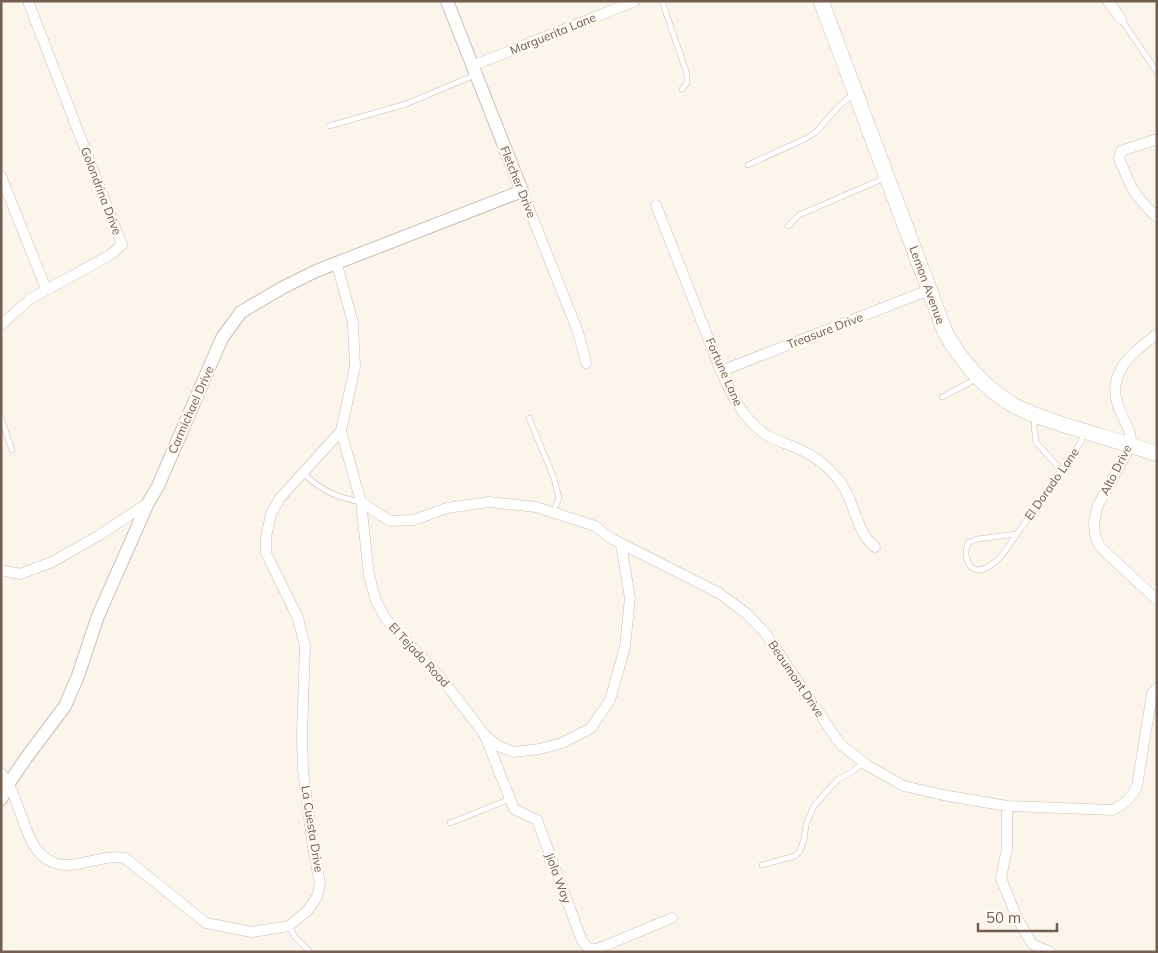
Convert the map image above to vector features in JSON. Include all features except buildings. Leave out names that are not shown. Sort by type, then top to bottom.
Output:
[{"type":"main road","name":"Lemon Avenue","points":[[821,1],[951,344],[978,378],[1015,406],[1084,432],[1157,454]]},
{"type":"street","name":"Golondrina Drive","points":[[2,323],[30,299],[110,255],[122,245],[28,1]]},
{"type":"street","name":"Fletcher Drive","points":[[447,1],[578,332],[586,363]]},
{"type":"street","name":"Marguerita Lane","points":[[474,70],[635,1]]},
{"type":"street","points":[[1108,1],[1121,19]]},
{"type":"street","points":[[1157,139],[1121,151],[1119,158],[1133,192],[1142,204],[1157,218]]},
{"type":"street","points":[[1,176],[46,290]]},
{"type":"street","name":"Carmichael Drive","points":[[1,799],[9,783],[65,706],[78,676],[98,616],[148,503],[158,486],[222,338],[241,312],[282,288],[316,272],[522,191]]},
{"type":"street","name":"Fortune Lane","points":[[656,205],[731,394],[742,411],[757,428],[777,441],[805,452],[823,463],[839,481],[854,508],[865,537],[875,547]]},
{"type":"street","name":"El Tejado Road","points":[[337,265],[353,323],[355,367],[342,431],[361,502],[369,575],[376,601],[386,620],[441,678],[485,735],[498,746],[514,752],[540,750],[562,743],[590,728],[610,700],[625,647],[630,598],[621,544]]},
{"type":"street","name":"Treasure Drive","points":[[721,371],[929,290]]},
{"type":"street","name":"Alto Drive","points":[[1157,334],[1121,366],[1116,378],[1116,398],[1132,436],[1131,445],[1097,506],[1094,523],[1095,535],[1100,548],[1157,600]]},
{"type":"street","name":"La Cuesta Drive","points":[[289,926],[308,910],[317,897],[320,883],[313,848],[304,778],[302,734],[306,658],[304,635],[298,618],[266,553],[266,537],[268,522],[275,505],[342,431]]},
{"type":"street","name":"Beaumont Drive","points":[[361,502],[390,521],[414,520],[447,508],[489,502],[536,507],[595,526],[621,544],[719,592],[747,614],[766,634],[840,744],[864,762],[904,786],[1007,806],[1112,810],[1127,802],[1135,792],[1139,780],[1152,694],[1157,688]]},
{"type":"street","points":[[1,570],[20,574],[52,562],[98,536],[148,503]]},
{"type":"street","name":"Jiola Way","points":[[485,735],[514,809],[537,820],[582,941],[588,948],[597,950],[672,918]]},
{"type":"street","points":[[1,773],[9,783],[18,804],[25,831],[39,852],[49,860],[67,865],[114,856],[125,858],[206,923],[252,932],[289,926]]},
{"type":"street","points":[[1007,806],[1006,848],[1001,878],[1016,916],[1032,944],[1050,952]]},
{"type":"lane","points":[[662,1],[687,74],[687,83],[682,88]]},
{"type":"lane","points":[[1121,19],[1157,72]]},
{"type":"lane","points":[[329,126],[406,104],[474,70]]},
{"type":"lane","points":[[748,165],[816,132],[839,106],[855,92]]},
{"type":"lane","points":[[788,226],[799,215],[887,177]]},
{"type":"lane","points":[[942,397],[978,378]]},
{"type":"lane","points":[[1036,415],[1034,426],[1036,442],[1061,470]]},
{"type":"lane","points":[[1,418],[12,450]]},
{"type":"lane","points":[[529,418],[554,478],[559,498],[553,512]]},
{"type":"lane","name":"El Dorado Lane","points":[[1017,534],[977,539],[968,544],[965,552],[968,563],[973,568],[981,570],[989,567],[998,559],[1017,534],[1081,442],[1084,432]]},
{"type":"lane","points":[[303,472],[313,484],[346,499],[361,502]]},
{"type":"lane","points":[[762,865],[794,856],[800,851],[806,825],[814,806],[838,780],[864,762]]},
{"type":"lane","points":[[450,823],[510,799]]},
{"type":"lane","points":[[289,926],[295,937],[310,952]]}]
